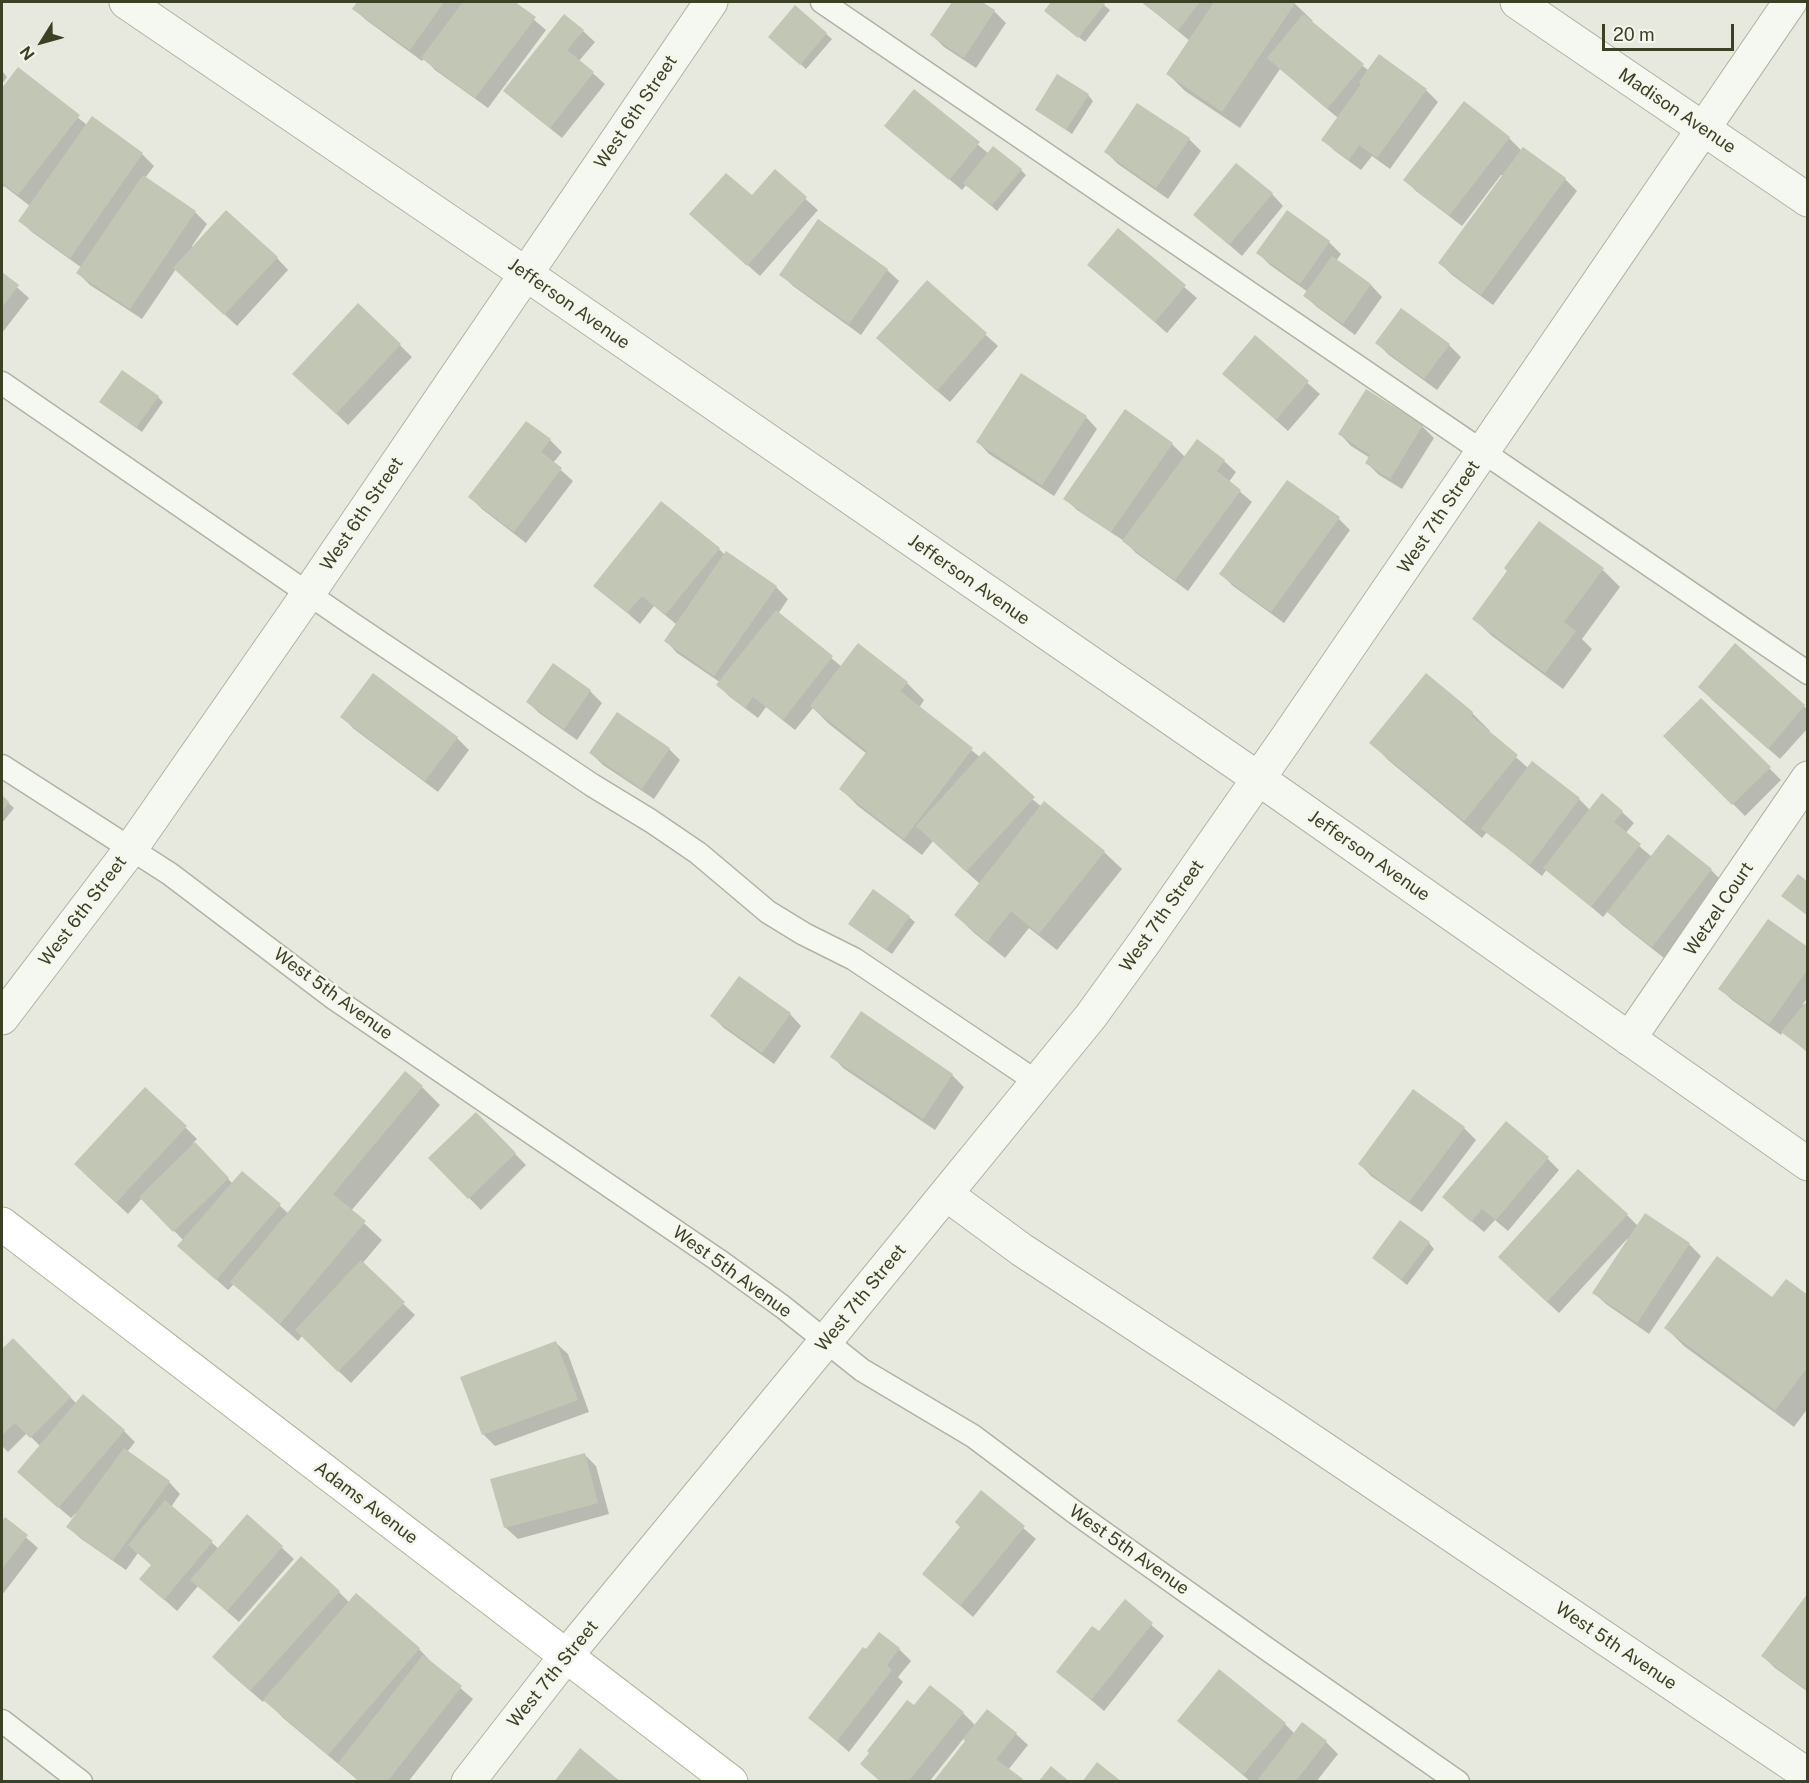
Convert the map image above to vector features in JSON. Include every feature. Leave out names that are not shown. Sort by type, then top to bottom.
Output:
[{"type":"main road","name":"Adams Avenue","points":[[2,1224],[731,1782]]},
{"type":"street","name":"Jefferson Avenue","points":[[126,2],[526,274],[1259,779],[1808,1164]]},
{"type":"street","name":"West 6th Street","points":[[2,1018],[130,850],[308,594],[711,2]]},
{"type":"street","name":"Madison Avenue","points":[[1517,2],[1808,200]]},
{"type":"street","name":"West 7th Street","points":[[468,1782],[566,1656],[1091,1016],[1259,779],[1790,2]]},
{"type":"street","name":"Wetzel Court","points":[[1629,1039],[1808,778]]},
{"type":"street","name":"West 5th Avenue","points":[[946,1194],[1022,1250],[1278,1418],[1808,1775]]},
{"type":"lane","points":[[822,2],[1808,673]]},
{"type":"lane","points":[[2,383],[308,594],[582,779],[698,853],[768,912],[804,934],[854,959],[1037,1082]]},
{"type":"lane","name":"West 5th Avenue","points":[[2,766],[170,874],[335,999],[718,1260],[783,1307],[862,1370],[973,1436],[1073,1511],[1458,1782]]},
{"type":"lane","points":[[2,1721],[81,1782]]},
{"type":"building","points":[[357,2],[444,2],[410,50],[352,9]]},
{"type":"building","points":[[463,2],[515,2],[536,17],[475,98],[421,58]]},
{"type":"building","points":[[952,2],[982,2],[995,10],[964,58],[930,35]]},
{"type":"building","points":[[1051,2],[1103,2],[1105,4],[1078,38],[1044,11]]},
{"type":"building","points":[[1141,2],[1200,2],[1178,30]]},
{"type":"building","points":[[1214,2],[1296,2],[1222,112],[1166,74]]},
{"type":"building","points":[[795,5],[827,33],[800,65],[768,37]]},
{"type":"building","points":[[564,14],[584,30],[567,50],[594,72],[550,128],[503,91]]},
{"type":"building","points":[[1303,14],[1364,64],[1327,109],[1267,58]]},
{"type":"building","points":[[1379,54],[1427,89],[1377,158],[1359,145],[1349,160],[1321,140],[1361,84],[1359,82]]},
{"type":"building","points":[[18,67],[80,115],[18,195],[2,183],[2,88]]},
{"type":"building","points":[[1057,74],[1089,94],[1066,130],[1035,110]]},
{"type":"building","points":[[914,89],[980,142],[949,180],[884,126]]},
{"type":"building","points":[[1464,101],[1510,137],[1449,216],[1403,180]]},
{"type":"building","points":[[1137,103],[1190,138],[1156,188],[1104,152]]},
{"type":"building","points":[[92,116],[143,153],[70,258],[18,221]]},
{"type":"building","points":[[993,146],[1022,169],[991,206],[963,183]]},
{"type":"building","points":[[1523,147],[1566,178],[1481,295],[1438,263]]},
{"type":"building","points":[[1236,163],[1273,193],[1229,245],[1193,215]]},
{"type":"building","points":[[775,169],[807,197],[747,266],[689,214],[726,173],[752,195]]},
{"type":"building","points":[[143,175],[196,211],[130,309],[76,273]]},
{"type":"building","points":[[226,210],[278,257],[224,315],[173,268]]},
{"type":"building","points":[[1287,210],[1330,241],[1300,284],[1256,253]]},
{"type":"building","points":[[818,219],[888,269],[849,324],[779,275]]},
{"type":"building","points":[[1118,228],[1186,285],[1155,322],[1087,265]]},
{"type":"building","points":[[1332,256],[1371,284],[1343,324],[1303,296]]},
{"type":"building","points":[[2,272],[19,285],[2,307]]},
{"type":"building","points":[[927,280],[987,333],[937,391],[876,338]]},
{"type":"building","points":[[358,303],[401,344],[336,414],[292,374]]},
{"type":"building","points":[[1401,308],[1450,344],[1424,379],[1375,343]]},
{"type":"building","points":[[1255,335],[1309,381],[1276,420],[1222,374]]},
{"type":"building","points":[[122,370],[159,396],[136,428],[99,402]]},
{"type":"building","points":[[1021,373],[1087,416],[1042,485],[976,442]]},
{"type":"building","points":[[1366,389],[1423,425],[1390,479],[1365,463],[1370,455],[1338,434]]},
{"type":"building","points":[[1125,409],[1173,443],[1111,532],[1063,499]]},
{"type":"building","points":[[526,421],[551,439],[541,452],[562,468],[514,532],[468,497]]},
{"type":"building","points":[[1197,439],[1225,460],[1217,471],[1241,490],[1175,580],[1122,541]]},
{"type":"building","points":[[1287,480],[1340,517],[1271,612],[1219,574]]},
{"type":"building","points":[[661,501],[720,548],[665,615],[642,596],[627,613],[593,586]]},
{"type":"building","points":[[1539,521],[1604,568],[1564,622],[1576,631],[1545,673],[1472,619],[1507,571],[1504,568]]},
{"type":"building","points":[[726,551],[777,586],[714,676],[664,641]]},
{"type":"building","points":[[776,610],[833,656],[783,720],[753,697],[745,708],[716,685]]},
{"type":"building","points":[[858,643],[908,682],[900,691],[973,748],[904,839],[839,789],[867,751],[810,706]]},
{"type":"building","points":[[1735,643],[1805,705],[1768,749],[1698,687]]},
{"type":"building","points":[[553,663],[591,690],[564,729],[526,702]]},
{"type":"building","points":[[373,673],[458,737],[425,781],[340,717]]},
{"type":"building","points":[[1426,673],[1473,712],[1471,716],[1518,755],[1464,821],[1369,743]]},
{"type":"building","points":[[1701,698],[1771,767],[1732,805],[1663,736]]},
{"type":"building","points":[[617,712],[670,748],[642,789],[589,753]]},
{"type":"building","points":[[984,751],[1035,797],[966,872],[916,826]]},
{"type":"building","points":[[1532,761],[1580,798],[1530,865],[1481,829]]},
{"type":"building","points":[[1602,793],[1623,811],[1614,822],[1641,844],[1591,907],[1543,868]]},
{"type":"building","points":[[2,795],[9,802],[2,812]]},
{"type":"building","points":[[1044,801],[1105,851],[1039,934],[1011,911],[987,942],[954,915]]},
{"type":"building","points":[[1668,834],[1712,869],[1652,947],[1607,912]]},
{"type":"building","points":[[1798,874],[1808,882],[1808,916],[1781,896]]},
{"type":"building","points":[[873,889],[910,916],[886,950],[848,924]]},
{"type":"building","points":[[1768,919],[1808,947],[1808,969],[1769,1024],[1718,989]]},
{"type":"building","points":[[739,976],[791,1013],[762,1053],[710,1016]]},
{"type":"building","points":[[1808,1000],[1808,1052],[1781,1032]]},
{"type":"building","points":[[861,1011],[953,1074],[923,1119],[830,1057]]},
{"type":"building","points":[[405,1071],[423,1086],[333,1194],[366,1221],[280,1324],[230,1282]]},
{"type":"building","points":[[145,1087],[187,1126],[116,1203],[74,1164]]},
{"type":"building","points":[[1413,1089],[1465,1127],[1409,1202],[1358,1164]]},
{"type":"building","points":[[476,1112],[516,1153],[468,1199],[428,1158]]},
{"type":"building","points":[[1506,1121],[1549,1157],[1496,1220],[1482,1209],[1471,1222],[1442,1197]]},
{"type":"building","points":[[195,1142],[229,1178],[173,1232],[139,1197]]},
{"type":"building","points":[[1578,1169],[1628,1214],[1547,1302],[1498,1257]]},
{"type":"building","points":[[242,1171],[281,1204],[216,1280],[177,1246]]},
{"type":"building","points":[[1645,1213],[1690,1243],[1637,1323],[1592,1293]]},
{"type":"building","points":[[1400,1220],[1430,1242],[1401,1280],[1372,1258]]},
{"type":"building","points":[[1717,1256],[1772,1297],[1786,1279],[1808,1295],[1808,1367],[1775,1410],[1664,1328]]},
{"type":"building","points":[[361,1260],[405,1302],[338,1372],[295,1330]]},
{"type":"building","points":[[13,1338],[71,1397],[30,1438],[15,1423],[2,1435],[2,1349]]},
{"type":"building","points":[[556,1341],[578,1400],[482,1435],[460,1377]]},
{"type":"building","points":[[83,1394],[125,1430],[58,1508],[17,1472]]},
{"type":"building","points":[[124,1448],[170,1481],[113,1560],[66,1527]]},
{"type":"building","points":[[585,1453],[598,1503],[504,1528],[490,1479]]},
{"type":"building","points":[[981,1490],[1025,1526],[960,1606],[922,1574],[960,1527],[955,1522]]},
{"type":"building","points":[[165,1500],[213,1541],[164,1600],[139,1579],[151,1565],[128,1545]]},
{"type":"building","points":[[247,1514],[283,1546],[227,1611],[190,1580]]},
{"type":"building","points":[[5,1517],[28,1535],[2,1569],[2,1521]]},
{"type":"building","points":[[301,1556],[340,1591],[250,1691],[212,1657]]},
{"type":"building","points":[[356,1593],[420,1648],[328,1755],[263,1700]]},
{"type":"building","points":[[1808,1593],[1808,1691],[1761,1656]]},
{"type":"building","points":[[1125,1599],[1153,1623],[1091,1700],[1056,1672],[1092,1626],[1099,1631]]},
{"type":"building","points":[[879,1632],[900,1648],[887,1665],[892,1670],[837,1741],[808,1718],[863,1647],[866,1649]]},
{"type":"building","points":[[423,1655],[462,1686],[387,1782],[361,1782],[338,1763]]},
{"type":"building","points":[[1219,1669],[1286,1723],[1243,1775],[1177,1721]]},
{"type":"building","points":[[930,1685],[964,1712],[908,1782],[881,1782],[860,1764],[869,1753],[867,1751],[907,1700],[914,1705]]},
{"type":"building","points":[[987,1709],[1017,1733],[996,1759],[1023,1779],[1021,1782],[933,1782],[965,1741],[963,1739]]},
{"type":"building","points":[[1302,1722],[1327,1741],[1295,1782],[1256,1782]]},
{"type":"building","points":[[580,1748],[621,1782],[554,1782]]},
{"type":"building","points":[[1097,1762],[1122,1782],[1082,1782]]},
{"type":"building","points":[[1051,1766],[1070,1782],[1038,1782]]}]
